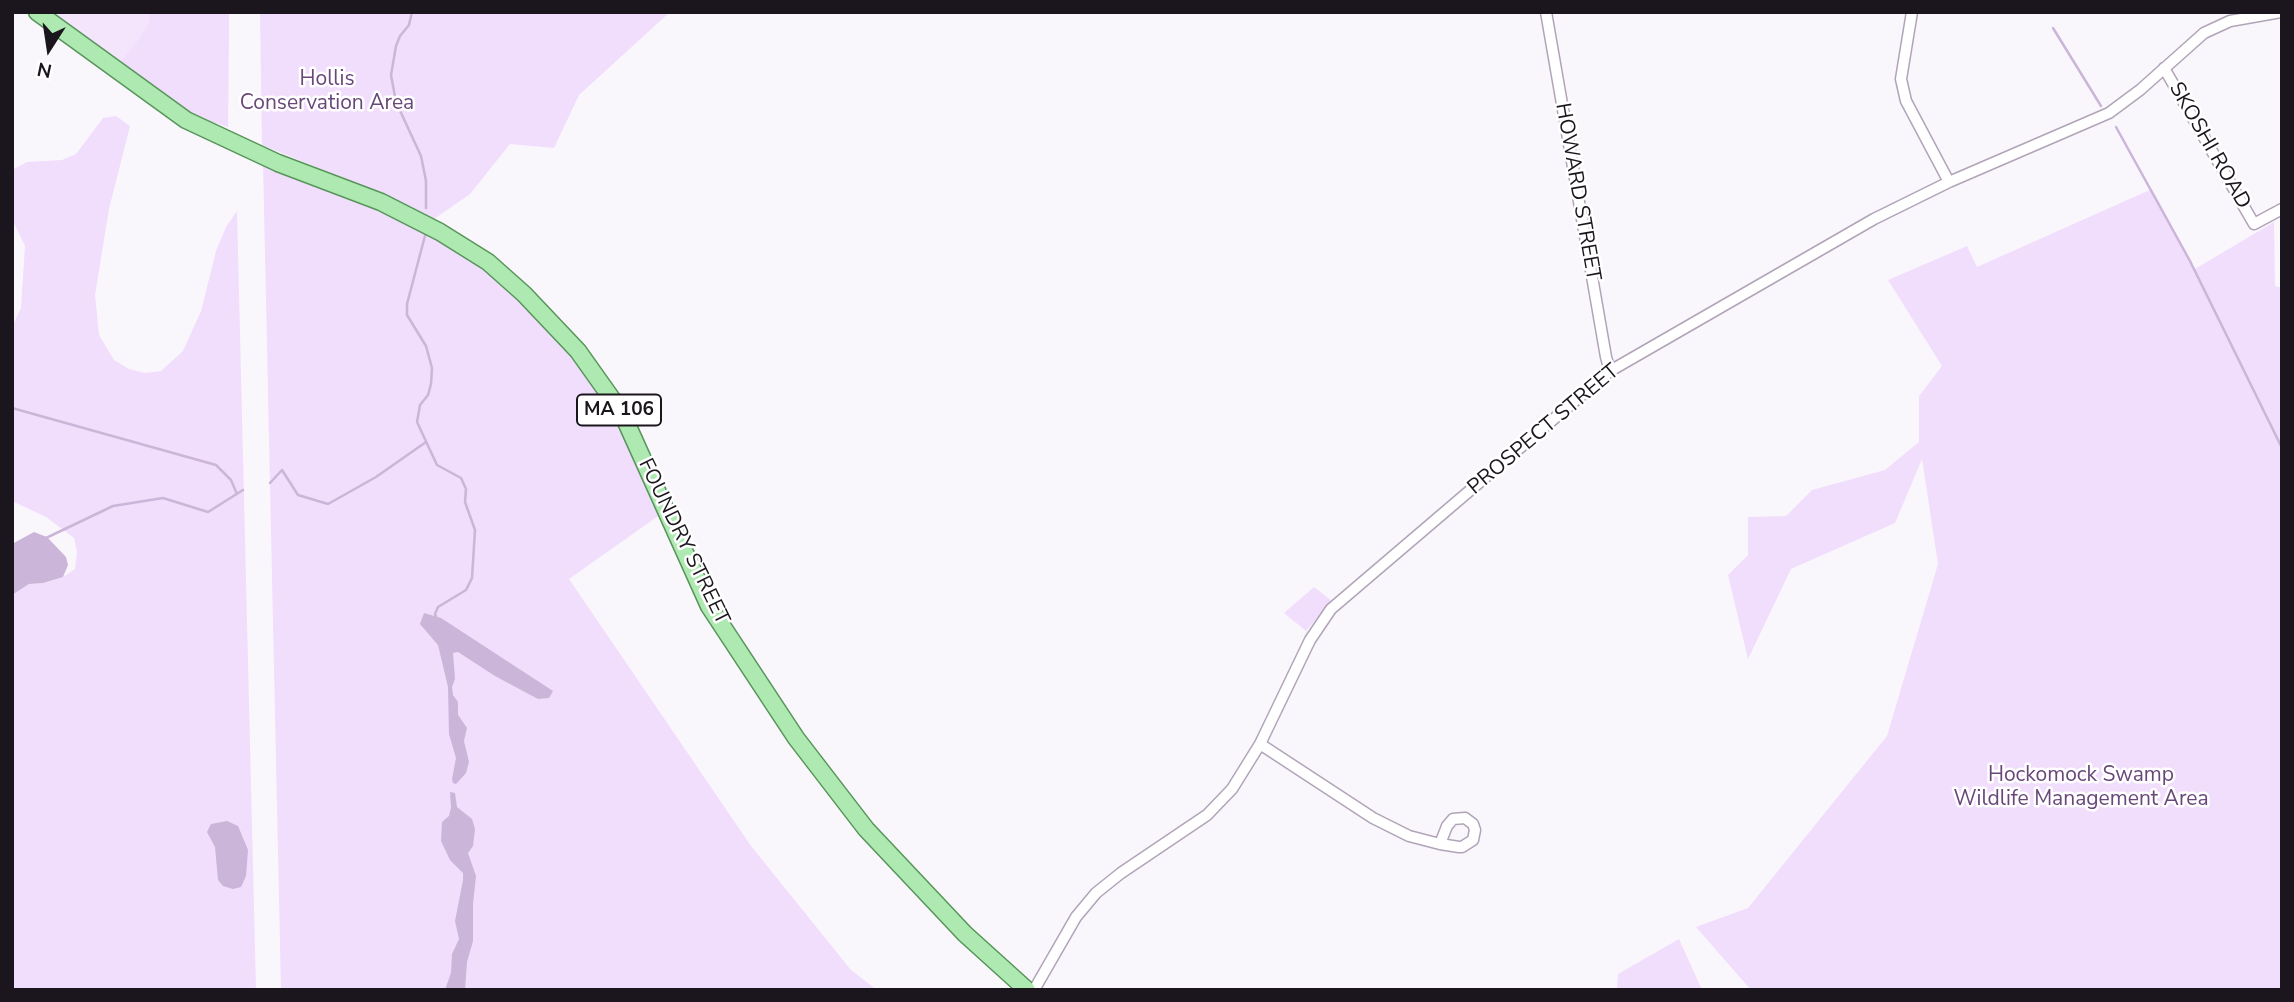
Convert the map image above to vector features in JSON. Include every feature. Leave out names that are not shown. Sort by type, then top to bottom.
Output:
[{"type":"main road","name":"FOUNDRY STREET","points":[[37,12],[186,120],[278,163],[381,202],[440,232],[488,262],[524,294],[578,351],[622,413],[709,606],[796,738],[866,829],[965,934],[1027,990]]},
{"type":"street","name":"HOWARD STREET","points":[[1546,12],[1605,357],[1610,371]]},
{"type":"street","points":[[1912,12],[1901,79],[1906,102],[1949,182]]},
{"type":"street","name":"PROSPECT STREET","points":[[1034,990],[1076,917],[1090,900],[1121,873],[1213,810],[1239,780],[1261,744],[1310,640],[1331,609],[1610,371],[1874,219],[1949,182],[2109,113],[2140,90],[2204,33],[2230,21],[2281,12]]},
{"type":"street","name":"SKOSHI ROAD","points":[[2164,68],[2254,224],[2282,209]]},
{"type":"street","points":[[1261,744],[1392,828],[1440,844]]},
{"type":"shaded area","points":[[53,12],[229,12],[228,127],[196,117]]},
{"type":"shaded area","points":[[34,532],[47,537],[66,557],[68,565],[63,577],[29,584],[12,595],[12,544]]},
{"type":"shaded area","points":[[424,613],[441,618],[553,691],[549,698],[538,699],[458,652],[453,653],[453,695],[458,702],[458,715],[467,728],[464,741],[469,762],[466,773],[456,784],[452,779],[456,758],[449,734],[448,687],[438,645],[420,624]]},
{"type":"shaded area","points":[[450,792],[455,793],[457,807],[472,819],[475,829],[473,846],[468,853],[476,876],[473,941],[467,962],[465,990],[445,990],[451,973],[452,954],[459,939],[455,921],[463,880],[463,873],[450,860],[441,841],[442,822],[449,816],[451,808]]},
{"type":"shaded area","points":[[227,821],[238,826],[248,850],[246,876],[241,887],[233,889],[223,886],[218,880],[215,847],[207,832],[211,824]]},
{"type":"green space","points":[[150,12],[229,12],[228,127],[196,117],[121,62],[149,23]]},
{"type":"green space","name":"Hollis Conservation Area","points":[[260,12],[670,12],[579,95],[554,148],[510,144],[470,194],[434,219],[368,188],[262,145]]},
{"type":"green space","points":[[116,116],[130,126],[109,209],[95,295],[99,335],[114,360],[129,369],[145,373],[161,371],[183,351],[201,311],[216,251],[226,227],[237,211],[256,990],[12,990],[12,595],[29,584],[63,577],[75,569],[77,552],[74,538],[46,517],[12,501],[12,327],[21,308],[25,246],[12,219],[12,170],[27,162],[62,160],[76,154],[103,118]]},
{"type":"green space","points":[[263,162],[360,200],[431,233],[484,268],[564,345],[586,373],[616,418],[661,514],[569,579],[751,846],[851,970],[877,990],[281,990]]},
{"type":"green space","name":"Hockomock Swamp Wildlife Management Area","points":[[2152,189],[2195,269],[2274,222],[2275,286],[2282,288],[2282,990],[1751,990],[1696,927],[1748,908],[1887,736],[1938,564],[1922,459],[1895,523],[1791,569],[1748,659],[1728,575],[1748,555],[1748,517],[1786,516],[1812,490],[1885,470],[1919,442],[1919,396],[1942,366],[1888,280],[1967,246],[1977,267]]},
{"type":"green space","points":[[1314,587],[1332,601],[1306,631],[1284,613]]},
{"type":"green space","points":[[1679,939],[1702,990],[1617,990],[1618,974]]},
{"type":"waterway","points":[[412,12],[409,25],[396,46],[391,75],[396,102],[421,156],[426,181],[426,208]]},
{"type":"waterway","points":[[2053,28],[2101,106]]},
{"type":"waterway","points":[[2116,127],[2190,261],[2282,448]]},
{"type":"waterway","points":[[426,232],[407,304],[407,315],[426,346],[432,368],[428,395],[420,405],[417,422],[437,465],[461,478],[466,489],[465,502],[475,530],[472,578],[466,590],[438,607],[436,617]]},
{"type":"waterway","points":[[12,408],[216,465],[231,480],[237,494]]},
{"type":"waterway","points":[[270,483],[282,470],[298,495],[328,504],[376,477],[426,442]]},
{"type":"waterway","points":[[46,538],[113,506],[163,498],[208,512],[243,490]]}]
